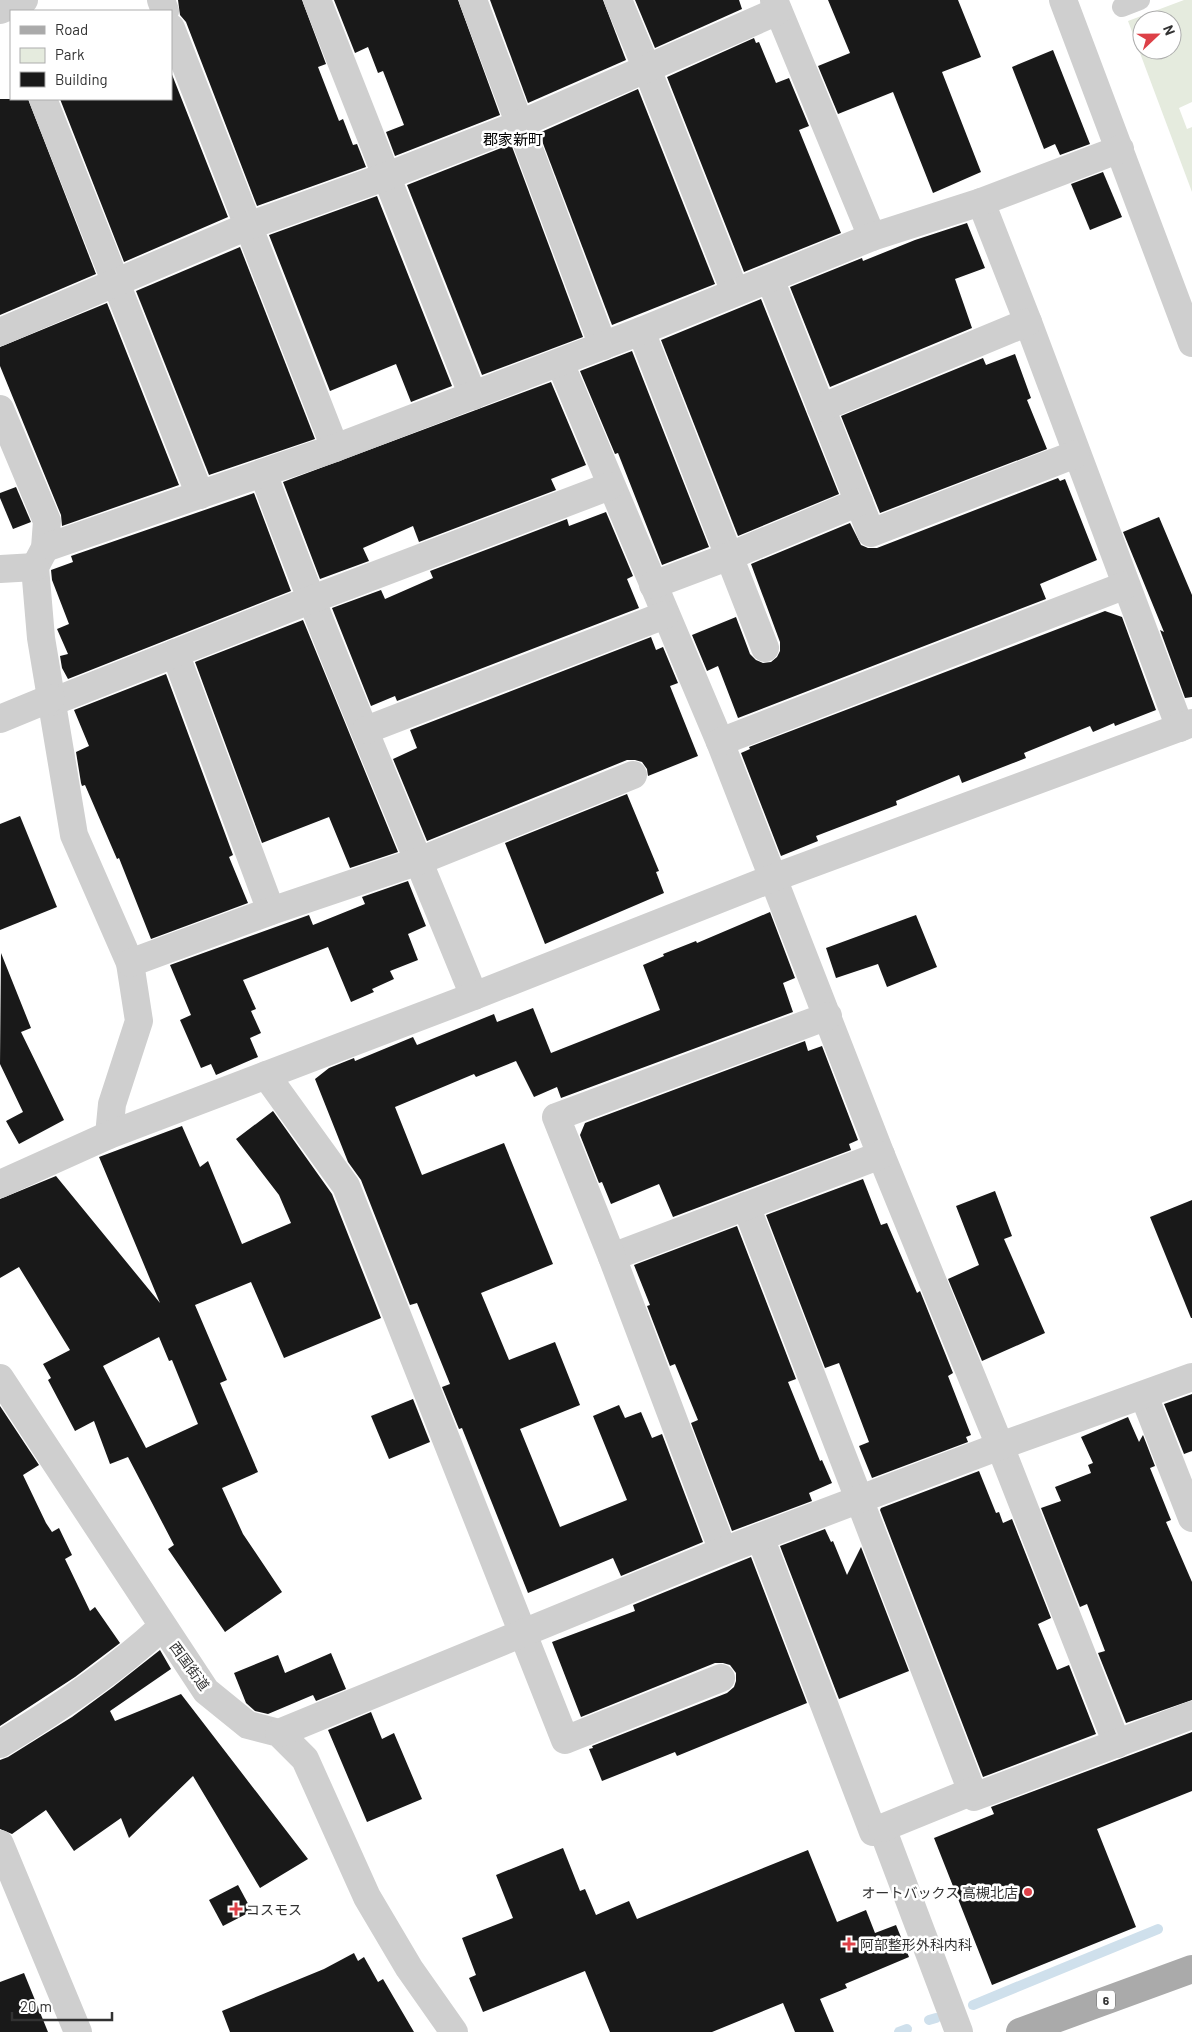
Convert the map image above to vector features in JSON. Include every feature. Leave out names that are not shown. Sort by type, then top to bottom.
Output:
[{"type":"main road","name":"6","points":[[1020,2032],[1192,1969]]},
{"type":"street","points":[[317,0],[474,396]]},
{"type":"street","points":[[473,0],[603,346]]},
{"type":"street","points":[[618,0],[735,292]]},
{"type":"street","points":[[1063,0],[1192,343]]},
{"type":"street","points":[[0,332],[248,226],[387,176],[520,124],[647,69],[776,6],[872,237]]},
{"type":"street","points":[[172,31],[335,448]]},
{"type":"street","points":[[43,100],[200,495]]},
{"type":"street","points":[[0,569],[40,557],[200,495],[335,448],[474,396],[641,331],[872,237],[981,202],[1120,149]]},
{"type":"street","points":[[0,1184],[110,1134],[474,996],[773,878],[1186,726],[1126,585],[981,202]]},
{"type":"street","points":[[770,279],[871,534],[1076,454]]},
{"type":"street","points":[[821,408],[1028,322]]},
{"type":"street","points":[[641,331],[765,648]]},
{"type":"street","points":[[560,363],[610,486],[720,742],[881,1155],[1000,1446],[1117,1744]]},
{"type":"street","points":[[0,409],[47,521],[40,557],[41,638],[74,835],[130,963],[139,1021],[112,1104],[110,1134]]},
{"type":"street","points":[[263,473],[310,600],[366,730],[474,996]]},
{"type":"street","points":[[0,719],[610,486]]},
{"type":"street","points":[[652,585],[730,556],[859,502]]},
{"type":"street","points":[[720,742],[1126,585]]},
{"type":"street","points":[[366,730],[665,615]]},
{"type":"street","points":[[175,653],[271,911]]},
{"type":"street","points":[[130,963],[271,911],[419,861],[633,775]]},
{"type":"street","points":[[723,1551],[612,1257],[556,1117],[828,1016]]},
{"type":"street","points":[[266,1075],[346,1186],[565,1740],[722,1678]]},
{"type":"street","points":[[612,1257],[881,1155]]},
{"type":"street","points":[[746,1206],[974,1797],[1192,1715]]},
{"type":"street","points":[[454,2032],[409,1968],[367,1897],[305,1759],[279,1733],[723,1551],[1000,1446],[1144,1396],[1192,1377]]},
{"type":"street","name":"西国街道","points":[[0,1378],[162,1627],[206,1691],[248,1725],[279,1733]]},
{"type":"street","points":[[1144,1396],[1192,1518]]},
{"type":"street","points":[[760,1537],[873,1832],[972,1791]]},
{"type":"street","points":[[0,1744],[30,1726],[129,1657],[162,1627]]},
{"type":"street","points":[[882,1828],[959,2032]]},
{"type":"street","points":[[0,1844],[78,2032]]},
{"type":"green space","points":[[1184,0],[1192,0],[1192,102],[1179,108],[1187,129],[1192,127],[1192,192],[1143,60],[1182,60],[1182,10],[1157,10]]},
{"type":"green space","points":[[1132,20],[1132,32],[1128,21]]},
{"type":"building","points":[[178,0],[302,0],[326,64],[318,67],[339,121],[343,119],[353,145],[357,144],[366,167],[257,206],[186,22],[180,15]]},
{"type":"building","points":[[334,0],[458,0],[500,115],[395,156],[386,132],[404,125],[383,71],[378,73],[368,47],[355,53]]},
{"type":"building","points":[[490,0],[603,0],[626,60],[528,103]]},
{"type":"building","points":[[635,0],[739,0],[742,9],[655,48]]},
{"type":"building","points":[[828,0],[958,0],[981,57],[942,72],[981,172],[933,193],[893,92],[838,114],[818,66],[850,53]]},
{"type":"building","points":[[754,38],[756,43],[759,42],[776,83],[789,78],[809,126],[799,130],[841,233],[744,272],[667,77]]},
{"type":"building","points":[[1053,50],[1090,144],[1060,155],[1055,144],[1044,149],[1012,67]]},
{"type":"building","points":[[172,75],[228,217],[124,262],[60,100],[172,100]]},
{"type":"building","points":[[638,89],[715,284],[612,325],[539,133]]},
{"type":"building","points":[[0,99],[28,100],[96,274],[0,315]]},
{"type":"building","points":[[511,144],[583,337],[482,375],[407,185]]},
{"type":"building","points":[[1103,172],[1122,217],[1090,230],[1071,184]]},
{"type":"building","points":[[377,196],[452,386],[411,402],[396,364],[330,391],[269,235]]},
{"type":"building","points":[[967,223],[985,268],[955,279],[972,328],[830,387],[790,287],[862,258],[863,261],[915,240]]},
{"type":"building","points":[[240,247],[315,439],[209,475],[136,291]]},
{"type":"building","points":[[761,299],[839,494],[738,536],[661,340]]},
{"type":"building","points":[[107,303],[179,485],[62,526],[61,515],[0,366],[0,347]]},
{"type":"building","points":[[632,351],[709,547],[662,565],[618,453],[615,454],[580,371]]},
{"type":"building","points":[[1015,354],[1031,398],[1027,400],[1047,449],[880,513],[841,416],[983,358],[986,365]]},
{"type":"building","points":[[551,382],[586,465],[551,479],[556,490],[419,542],[413,526],[363,548],[369,561],[320,579],[283,482]]},
{"type":"building","points":[[1058,478],[1060,481],[1065,479],[1097,560],[1040,584],[1046,599],[738,718],[718,666],[707,671],[692,635],[736,617],[750,654],[756,660],[763,663],[771,662],[780,651],[780,642],[751,564],[850,523],[861,545],[868,548],[877,548]]},
{"type":"building","points":[[16,487],[31,522],[13,529],[0,498],[0,493]]},
{"type":"building","points":[[254,493],[291,591],[68,679],[62,668],[60,656],[68,654],[57,629],[69,624],[52,580],[51,570],[73,562],[71,556]]},
{"type":"building","points":[[606,512],[633,576],[627,579],[639,608],[397,701],[395,696],[371,706],[332,608],[381,590],[385,599],[433,578],[430,571],[567,519],[569,526]]},
{"type":"building","points":[[1159,517],[1192,595],[1192,697],[1185,698],[1160,630],[1164,632],[1123,532]]},
{"type":"building","points":[[1105,611],[1122,617],[1156,710],[1115,726],[1114,723],[1093,732],[1090,726],[1024,753],[1026,758],[962,783],[959,775],[896,801],[897,805],[816,836],[818,841],[781,856],[741,753],[750,749],[749,747]]},
{"type":"building","points":[[303,620],[398,852],[350,868],[329,817],[262,843],[195,662]]},
{"type":"building","points":[[651,637],[656,650],[663,647],[678,683],[670,686],[698,756],[648,776],[647,769],[642,762],[627,760],[427,841],[393,759],[417,748],[410,730]]},
{"type":"building","points":[[166,674],[233,855],[229,857],[248,903],[151,939],[119,858],[117,859],[85,785],[82,786],[76,752],[89,746],[74,710]]},
{"type":"building","points":[[627,794],[659,871],[656,872],[664,893],[545,944],[505,843]]},
{"type":"building","points":[[20,816],[57,907],[0,930],[0,824]]},
{"type":"building","points":[[408,881],[426,926],[408,934],[418,960],[390,971],[394,979],[372,989],[374,992],[351,1002],[328,947],[243,980],[256,1009],[251,1011],[261,1033],[250,1038],[258,1057],[216,1075],[211,1064],[201,1068],[180,1020],[191,1015],[170,965],[309,915],[313,925],[365,904],[362,897]]},
{"type":"building","points":[[770,912],[795,978],[783,983],[793,1012],[561,1098],[557,1087],[534,1097],[516,1061],[476,1077],[474,1074],[395,1107],[422,1175],[504,1143],[553,1264],[481,1293],[509,1360],[555,1342],[580,1405],[520,1429],[560,1527],[627,1500],[593,1416],[619,1405],[625,1418],[641,1412],[652,1438],[662,1434],[703,1542],[621,1576],[613,1558],[528,1593],[462,1428],[459,1429],[442,1387],[450,1384],[417,1303],[410,1305],[361,1180],[348,1162],[315,1079],[329,1068],[354,1058],[355,1061],[413,1037],[417,1045],[494,1014],[497,1022],[533,1008],[551,1053],[660,1010],[643,965],[664,956],[663,954],[696,941],[697,943]]},
{"type":"building","points":[[916,915],[937,967],[887,987],[878,964],[836,978],[826,948]]},
{"type":"building","points":[[1,953],[31,1028],[21,1032],[64,1120],[19,1144],[6,1121],[23,1112],[0,1064]]},
{"type":"building","points":[[805,1041],[808,1051],[822,1046],[858,1140],[849,1144],[851,1150],[673,1217],[659,1184],[611,1204],[602,1182],[599,1183],[580,1135],[585,1123]]},
{"type":"building","points":[[273,1111],[332,1194],[381,1318],[284,1358],[251,1282],[195,1305],[227,1380],[220,1383],[258,1472],[222,1488],[243,1534],[282,1592],[225,1632],[168,1549],[174,1545],[128,1457],[110,1464],[94,1421],[75,1431],[48,1380],[51,1378],[43,1364],[70,1350],[19,1267],[0,1278],[0,1199],[56,1176],[160,1303],[99,1157],[182,1126],[200,1167],[208,1161],[242,1244],[291,1223],[279,1195],[236,1139]],"holes":[[[159,1337],[169,1361],[172,1360],[198,1424],[146,1448],[103,1366]]]},
{"type":"building","points":[[863,1179],[881,1225],[887,1223],[917,1293],[920,1291],[953,1373],[948,1376],[971,1435],[966,1437],[968,1442],[872,1478],[859,1446],[869,1442],[839,1363],[825,1368],[766,1215]]},
{"type":"building","points":[[995,1191],[1012,1236],[1004,1239],[1045,1333],[982,1361],[948,1279],[979,1265],[956,1206]]},
{"type":"building","points":[[1192,1200],[1192,1318],[1191,1318],[1150,1217]]},
{"type":"building","points":[[737,1226],[796,1379],[788,1382],[820,1461],[822,1460],[832,1483],[809,1493],[812,1501],[732,1531],[691,1423],[698,1420],[675,1364],[670,1366],[647,1306],[650,1305],[634,1265]]},
{"type":"building","points":[[1192,1394],[1192,1451],[1184,1454],[1164,1404]]},
{"type":"building","points":[[413,1399],[430,1442],[389,1459],[371,1416]]},
{"type":"building","points":[[0,1406],[39,1465],[23,1475],[52,1532],[59,1528],[72,1555],[65,1559],[90,1611],[95,1607],[120,1643],[75,1677],[0,1726]]},
{"type":"building","points":[[1128,1417],[1139,1442],[1143,1435],[1155,1466],[1150,1468],[1171,1520],[1166,1522],[1192,1582],[1192,1700],[1126,1723],[1098,1653],[1105,1651],[1087,1604],[1080,1607],[1041,1508],[1061,1501],[1055,1487],[1091,1473],[1088,1465],[1093,1463],[1081,1437]]},
{"type":"building","points":[[979,1471],[996,1513],[999,1512],[1003,1523],[1012,1519],[1051,1618],[1038,1624],[1057,1670],[1069,1665],[1096,1734],[983,1777],[880,1510]]},
{"type":"building","points":[[825,1529],[831,1542],[833,1541],[847,1575],[861,1547],[909,1671],[839,1699],[780,1546]]},
{"type":"building","points":[[751,1557],[807,1703],[677,1756],[675,1752],[602,1781],[589,1749],[593,1748],[592,1746],[727,1693],[734,1687],[736,1673],[730,1665],[715,1663],[581,1717],[552,1642],[635,1611],[633,1605]]},
{"type":"building","points":[[160,1650],[171,1669],[110,1711],[115,1721],[181,1694],[308,1859],[260,1888],[193,1776],[129,1838],[121,1818],[74,1851],[46,1810],[12,1834],[0,1829],[0,1760],[8,1757],[72,1717]]},
{"type":"building","points":[[331,1653],[346,1689],[316,1701],[313,1695],[268,1714],[255,1711],[246,1703],[234,1673],[278,1655],[285,1673]]},
{"type":"building","points":[[371,1712],[382,1739],[394,1733],[422,1799],[367,1822],[328,1730]]},
{"type":"building","points":[[1192,1732],[1192,1791],[1097,1829],[1136,1927],[992,1985],[934,1838],[994,1814],[991,1807]]},
{"type":"building","points":[[563,1848],[580,1891],[585,1889],[596,1915],[629,1901],[637,1919],[808,1850],[837,1922],[866,1910],[875,1933],[896,1925],[909,1957],[845,1984],[847,1988],[820,1999],[834,2032],[795,2032],[783,2003],[712,2032],[610,2032],[585,1971],[483,2012],[469,1978],[476,1975],[462,1938],[513,1918],[496,1875]]},
{"type":"building","points":[[238,1885],[252,1911],[223,1926],[209,1900]]},
{"type":"building","points":[[354,1953],[358,1961],[364,1957],[378,1982],[383,1979],[414,2032],[230,2032],[222,2011],[324,1969]]},
{"type":"building","points":[[24,1973],[48,2032],[0,2032],[0,1982]]},
{"type":"waterway","points":[[973,2005],[1158,1929]]},
{"type":"waterway","points":[[929,2020],[936,2018]]},
{"type":"waterway","points":[[899,2032],[907,2029]]},
{"type":"place","name":"オートバックス 高槻北店","points":[[1028,1892]]},
{"type":"place","name":"コスモス","points":[[236,1909]]},
{"type":"place","name":"阿部整形外科内科","points":[[849,1944]]},
{"type":"district","name":"郡家新町","points":[[513,139]]}]
